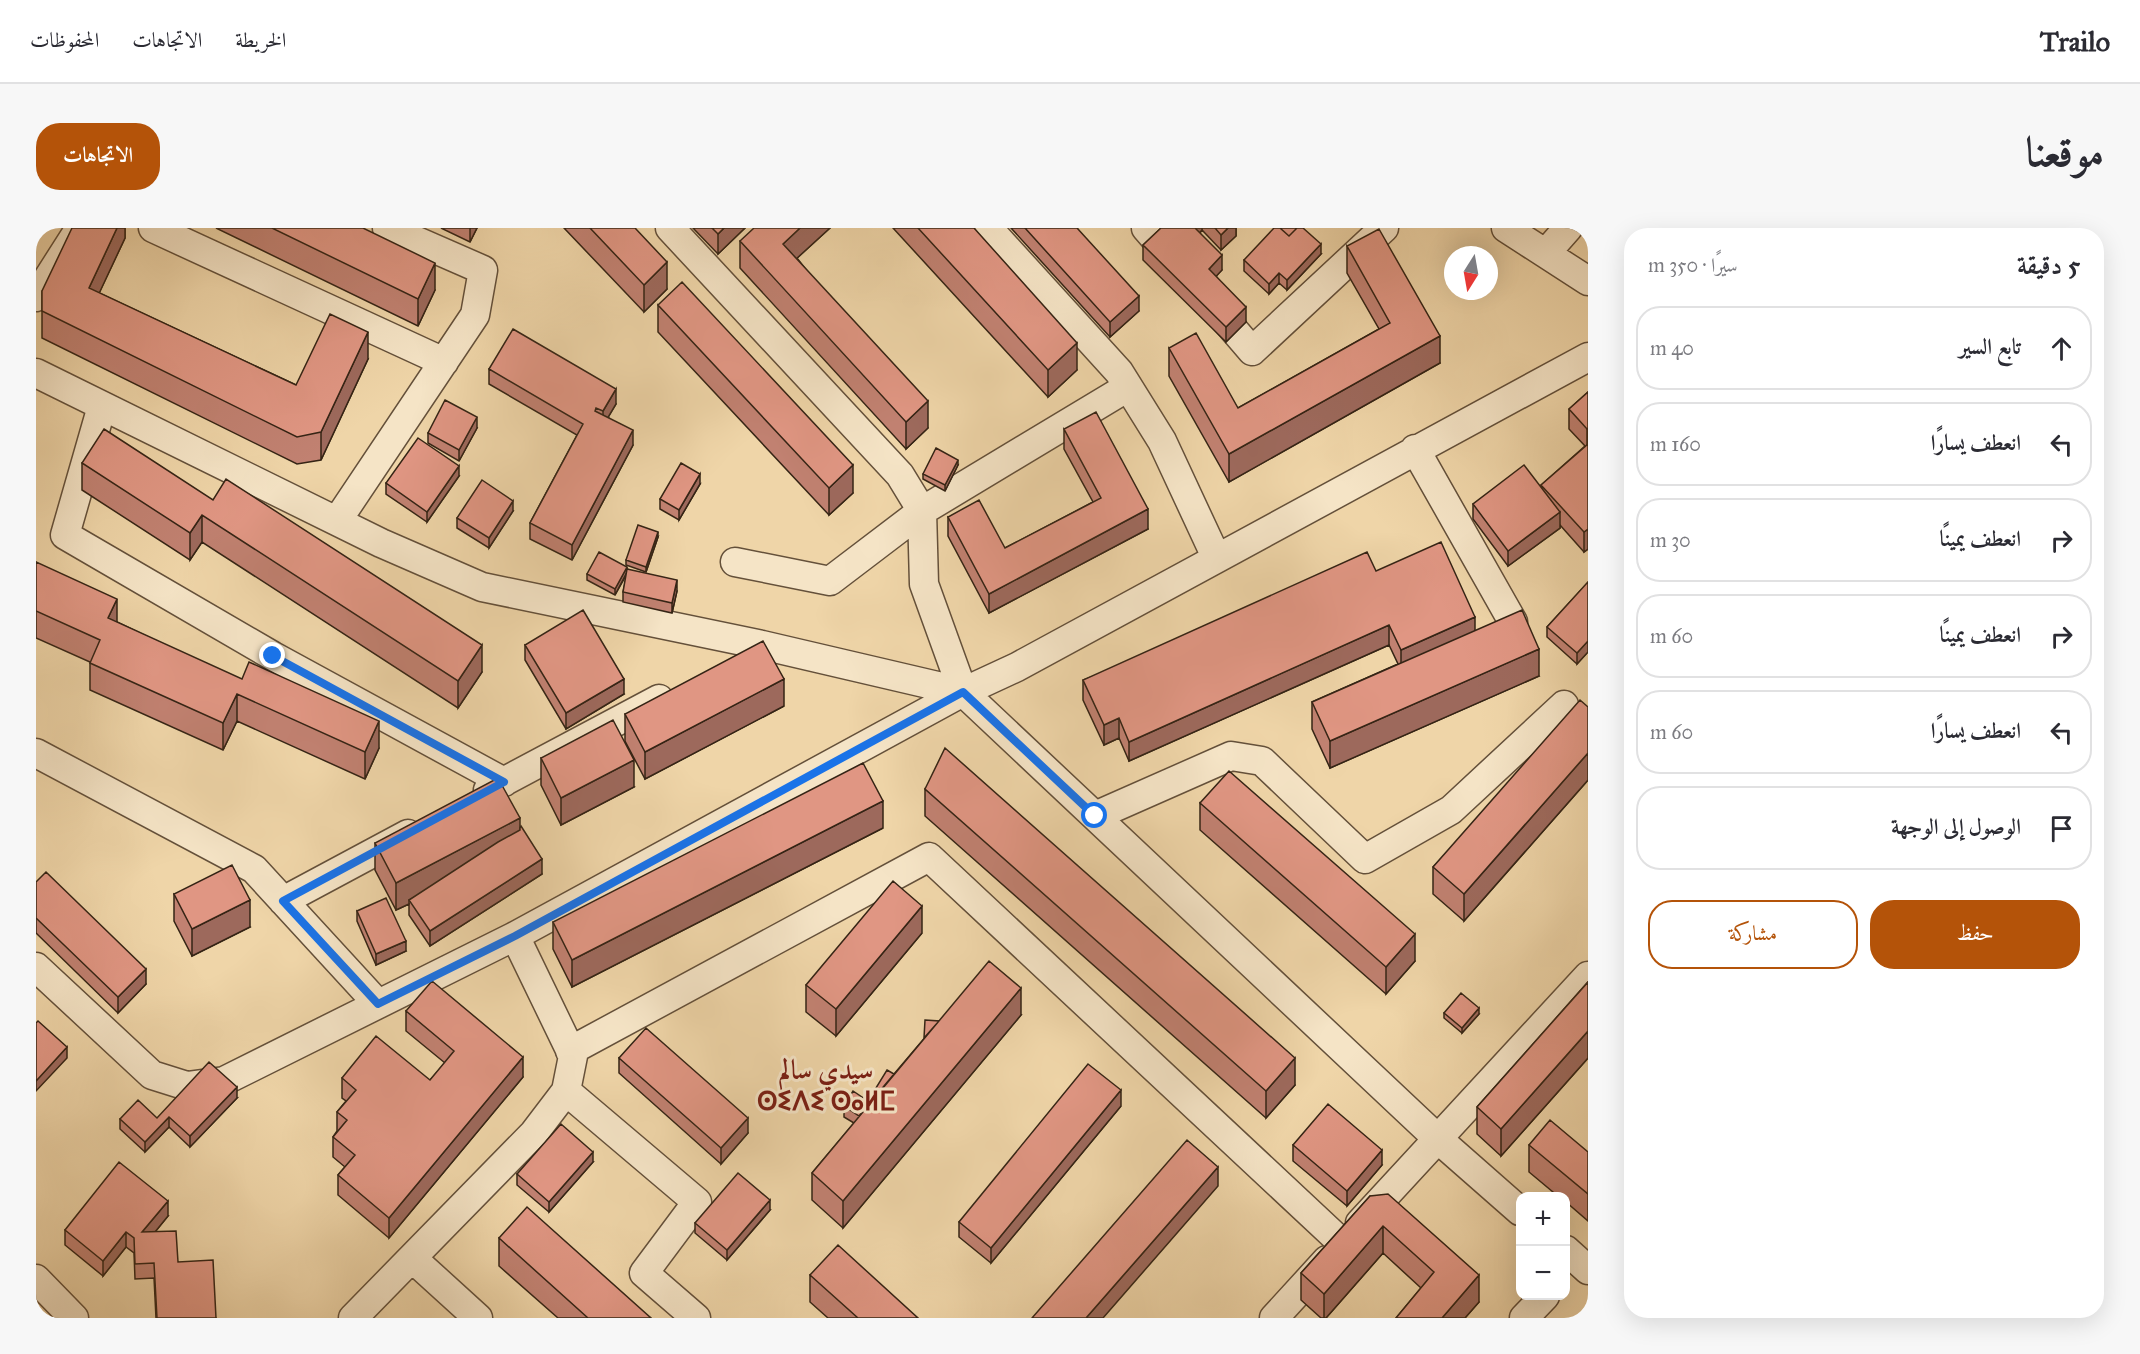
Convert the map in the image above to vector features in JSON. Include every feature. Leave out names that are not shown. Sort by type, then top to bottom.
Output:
[{"type":"street","points":[[36,297],[80,228]]},
{"type":"street","points":[[153,228],[444,362]]},
{"type":"street","points":[[337,521],[475,315],[483,270],[387,228]]},
{"type":"street","points":[[670,228],[900,475],[921,511],[924,584],[963,692],[1438,1139],[1516,1207]]},
{"type":"street","points":[[988,228],[1119,372],[1162,441],[1216,557]]},
{"type":"street","points":[[1146,228],[1252,351],[1384,228]]},
{"type":"street","points":[[1506,228],[1588,281]]},
{"type":"street","points":[[1546,253],[1568,228]]},
{"type":"street","points":[[36,967],[152,1075],[187,1086],[224,1081],[515,936],[963,692],[1017,667],[1588,357]]},
{"type":"street","points":[[36,373],[381,543],[482,587],[762,645],[963,692]]},
{"type":"street","points":[[735,562],[830,581],[921,511],[1128,387]]},
{"type":"street","points":[[102,406],[64,536],[273,656],[504,782]]},
{"type":"street","points":[[1415,449],[1513,622]]},
{"type":"street","points":[[462,804],[668,694]]},
{"type":"street","points":[[1095,816],[1232,756],[1262,761],[1365,859],[1451,810],[1564,705]]},
{"type":"street","points":[[36,753],[254,869],[378,1004]]},
{"type":"street","points":[[283,901],[431,821]]},
{"type":"street","points":[[570,1051],[929,857],[1342,1243]]},
{"type":"street","points":[[353,1318],[534,1133],[566,1091],[573,1056],[515,936]]},
{"type":"street","points":[[1274,1318],[1588,976]]},
{"type":"street","points":[[566,1091],[697,1202],[644,1273],[696,1318]]},
{"type":"street","points":[[412,1258],[478,1318]]},
{"type":"street","points":[[36,1279],[74,1318]]},
{"type":"street","points":[[1524,1318],[1541,1300]]},
{"type":"building","points":[[72,228],[117,228],[89,288],[296,385],[330,314],[368,332],[321,432],[297,437],[42,311],[42,291]]},
{"type":"building","points":[[272,228],[363,228],[435,263],[418,299]]},
{"type":"building","points":[[590,228],[635,228],[667,262],[644,285]]},
{"type":"building","points":[[712,228],[724,228],[718,234]]},
{"type":"building","points":[[754,228],[800,228],[783,244],[928,401],[906,422],[740,241]]},
{"type":"building","points":[[918,228],[974,228],[1077,343],[1048,370]]},
{"type":"building","points":[[1025,228],[1077,228],[1139,296],[1110,322]]},
{"type":"building","points":[[1161,228],[1195,228],[1222,255],[1209,269],[1246,307],[1226,327],[1143,245]]},
{"type":"building","points":[[1215,228],[1228,228],[1221,235]]},
{"type":"building","points":[[1274,228],[1280,228],[1289,236],[1297,228],[1303,228],[1321,244],[1287,280],[1279,273],[1269,284],[1244,260]]},
{"type":"building","points":[[1280,228],[1297,228],[1289,236]]},
{"type":"building","points":[[1379,229],[1440,336],[1229,454],[1169,348],[1196,333],[1238,408],[1390,323],[1347,246]]},
{"type":"building","points":[[682,282],[853,465],[829,488],[658,305]]},
{"type":"building","points":[[513,329],[616,389],[603,411],[596,408],[595,411],[633,430],[572,545],[530,523],[583,424],[489,369]]},
{"type":"building","points":[[1588,392],[1588,428],[1587,429],[1569,409]]},
{"type":"building","points":[[445,400],[477,417],[459,450],[428,433]]},
{"type":"building","points":[[1096,412],[1148,509],[989,594],[948,517],[979,500],[1005,548],[1101,498],[1064,429]]},
{"type":"building","points":[[104,429],[213,500],[226,479],[482,645],[458,681],[202,515],[190,533],[82,463]]},
{"type":"building","points":[[418,438],[459,466],[427,512],[386,483]]},
{"type":"building","points":[[1588,444],[1588,529],[1584,532],[1541,485]]},
{"type":"building","points":[[936,448],[958,460],[945,485],[923,474]]},
{"type":"building","points":[[681,463],[700,474],[679,510],[660,499]]},
{"type":"building","points":[[1524,465],[1560,512],[1508,551],[1473,504]]},
{"type":"building","points":[[482,480],[513,501],[489,538],[457,518]]},
{"type":"building","points":[[638,525],[658,532],[646,567],[626,560]]},
{"type":"building","points":[[1441,542],[1475,617],[1401,650],[1389,625],[1129,742],[1119,718],[1104,725],[1083,680],[1367,552],[1376,571]]},
{"type":"building","points":[[599,552],[627,567],[615,589],[587,574]]},
{"type":"building","points":[[36,562],[117,599],[108,618],[242,679],[249,662],[379,721],[365,752],[237,694],[223,723],[90,663],[100,640],[36,611]]},
{"type":"building","points":[[627,569],[677,580],[672,603],[623,592]]},
{"type":"building","points":[[1588,582],[1588,641],[1577,653],[1547,627]]},
{"type":"building","points":[[583,610],[624,679],[566,713],[525,645]]},
{"type":"building","points":[[1522,610],[1539,649],[1330,741],[1312,702]]},
{"type":"building","points":[[763,641],[784,679],[645,752],[625,714]]},
{"type":"building","points":[[1580,700],[1588,707],[1588,753],[1464,894],[1433,867]]},
{"type":"building","points":[[613,720],[634,760],[561,798],[541,758]]},
{"type":"building","points":[[945,748],[1295,1058],[1266,1091],[925,789]]},
{"type":"building","points":[[863,763],[883,801],[572,960],[553,922]]},
{"type":"building","points":[[1229,771],[1415,934],[1386,967],[1200,803]]},
{"type":"building","points":[[498,778],[520,818],[396,883],[375,843]]},
{"type":"building","points":[[521,826],[542,859],[430,931],[409,900],[520,830]]},
{"type":"building","points":[[232,865],[250,900],[192,929],[174,894]]},
{"type":"building","points":[[46,872],[146,969],[118,997],[36,918],[36,882]]},
{"type":"building","points":[[893,881],[922,906],[836,1009],[806,985]]},
{"type":"building","points":[[386,898],[406,941],[376,954],[357,911]]},
{"type":"building","points":[[989,961],[1021,988],[843,1201],[812,1173]]},
{"type":"building","points":[[432,981],[523,1057],[389,1218],[338,1175],[355,1155],[333,1137],[347,1120],[337,1112],[356,1090],[342,1078],[376,1036],[430,1080],[454,1051],[406,1011]]},
{"type":"building","points":[[1588,982],[1588,1031],[1501,1129],[1477,1107]]},
{"type":"building","points":[[1461,993],[1479,1008],[1462,1028],[1444,1013]]},
{"type":"building","points":[[925,1020],[939,1021],[924,1038]]},
{"type":"building","points":[[38,1021],[67,1047],[36,1081],[36,1023]]},
{"type":"building","points":[[646,1028],[748,1118],[721,1148],[619,1058]]},
{"type":"building","points":[[209,1062],[237,1087],[190,1136],[169,1117],[145,1142],[120,1119],[138,1100],[157,1118]]},
{"type":"building","points":[[1088,1064],[1121,1090],[991,1248],[959,1222]]},
{"type":"building","points":[[887,1070],[894,1074],[859,1116],[844,1106],[853,1091],[868,1101]]},
{"type":"building","points":[[1328,1104],[1382,1150],[1347,1191],[1293,1145]]},
{"type":"building","points":[[1550,1120],[1588,1152],[1588,1194],[1529,1145]]},
{"type":"building","points":[[561,1124],[593,1152],[549,1202],[517,1174]]},
{"type":"building","points":[[1187,1140],[1218,1167],[1086,1318],[1032,1318]]},
{"type":"building","points":[[119,1162],[168,1201],[142,1232],[176,1231],[178,1262],[213,1260],[216,1318],[157,1318],[154,1263],[135,1264],[134,1238],[126,1232],[103,1261],[65,1230]]},
{"type":"building","points":[[738,1173],[770,1200],[727,1250],[695,1223]]},
{"type":"building","points":[[1388,1194],[1479,1275],[1442,1318],[1396,1318],[1434,1272],[1383,1226],[1324,1294],[1301,1273],[1370,1196]]},
{"type":"building","points":[[527,1207],[651,1318],[588,1318],[499,1238]]},
{"type":"building","points":[[838,1245],[918,1318],[858,1318],[810,1275]]},
{"type":"district","name":"سيدي سالم ⵙⵉⴷⵉ ⵙⴰⵍⵎ","points":[[826,1084]]},
{"type":"route","points":[[273,656],[504,782],[283,901],[378,1004],[515,936],[963,692],[1095,816]]}]
